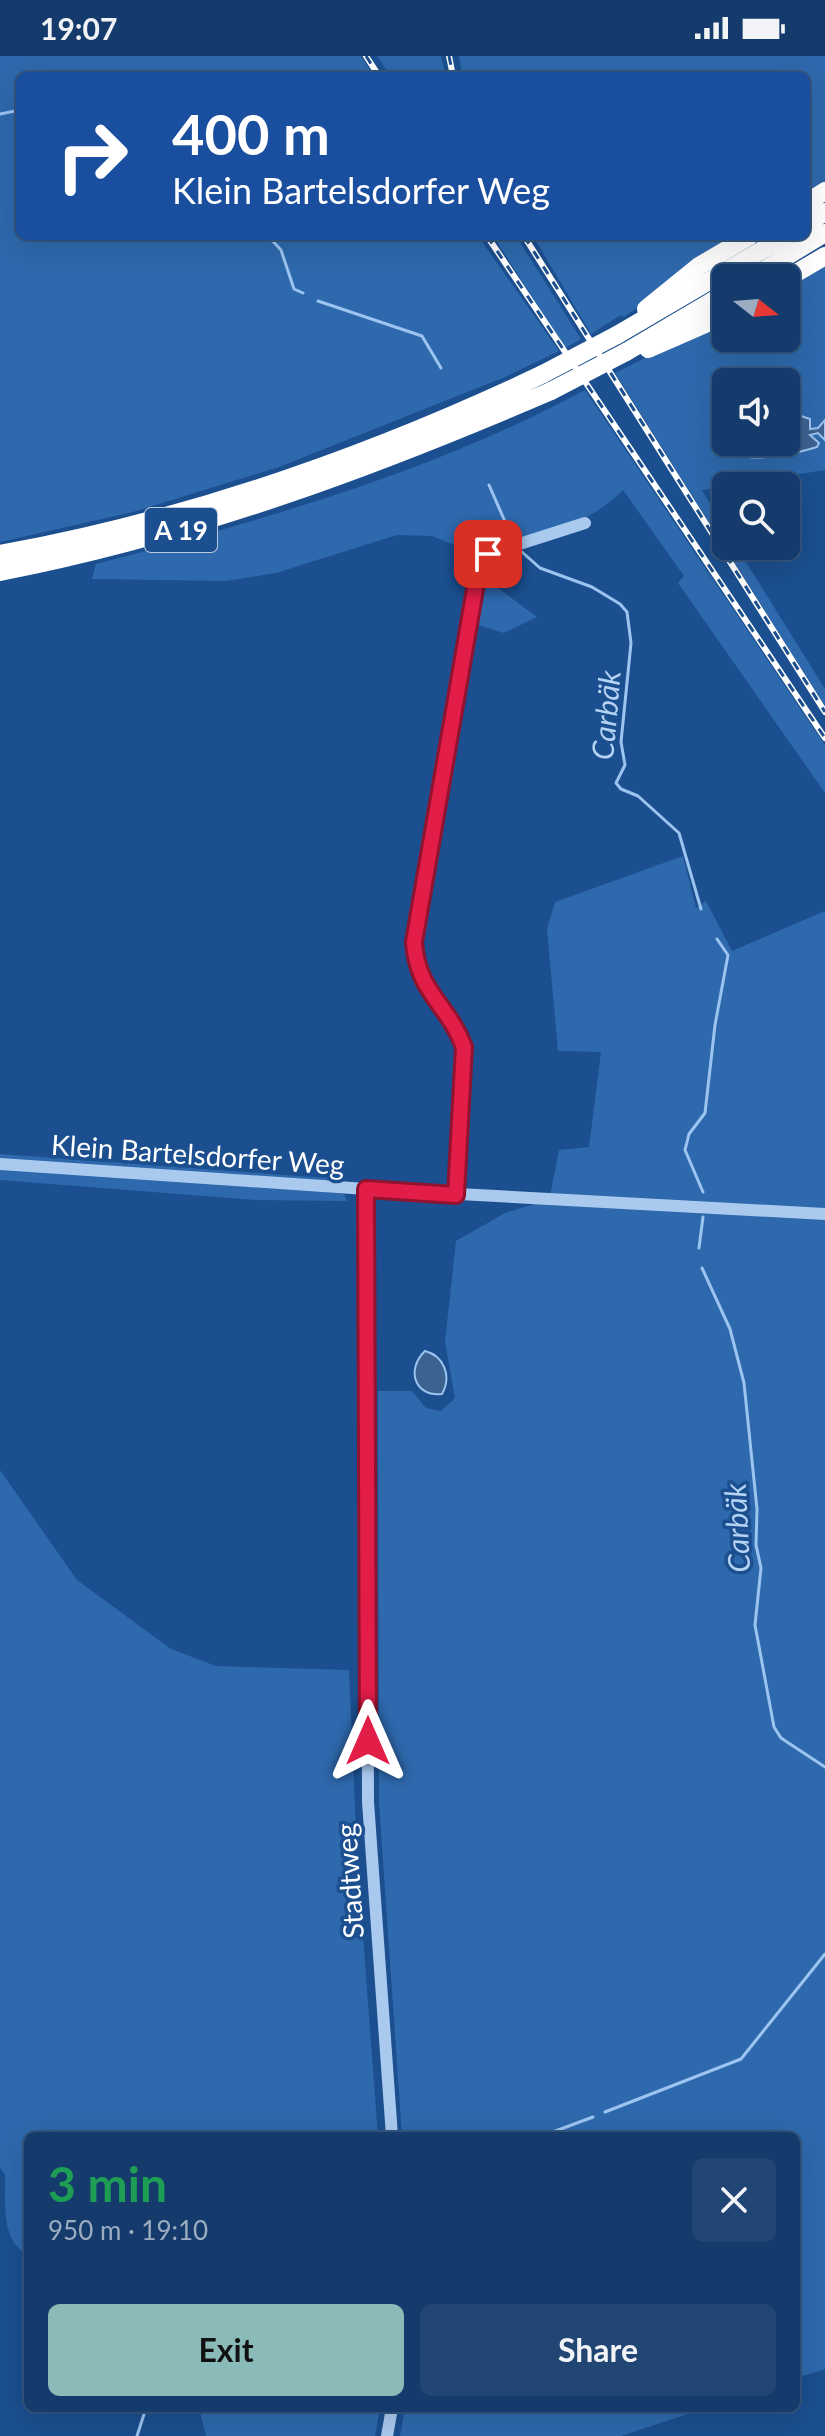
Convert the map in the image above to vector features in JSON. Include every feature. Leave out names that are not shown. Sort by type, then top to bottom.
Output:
[{"type":"highway","points":[[774,264],[825,233]]},
{"type":"highway","points":[[712,321],[645,350],[622,343],[679,281],[744,240]]},
{"type":"highway","name":"A 19","points":[[622,343],[780,240]]},
{"type":"highway","points":[[800,271],[825,256]]},
{"type":"highway","name":"A 19","points":[[0,572],[107,549],[259,507],[357,472],[547,383],[712,300]]},
{"type":"highway","name":"A 19","points":[[0,554],[115,529],[297,475],[547,383]]},
{"type":"street","points":[[456,1195],[464,1047],[457,1029],[419,978],[414,942],[479,566],[488,554],[585,523]]},
{"type":"street","name":"Klein Bartelsdorfer Weg","points":[[0,1164],[456,1195],[825,1214]]},
{"type":"street","name":"Stadtweg","points":[[366,1189],[368,1802],[392,2132]]},
{"type":"street","points":[[387,2436],[391,2412]]},
{"type":"shaded area","points":[[0,56],[361,56],[371,72],[16,72],[16,240],[481,240],[559,351],[505,377],[279,467],[133,512],[0,542]]},
{"type":"shaded area","points":[[377,56],[441,56],[445,72],[387,72]]},
{"type":"shaded area","points":[[459,56],[825,56],[825,182],[810,191],[810,72],[461,72]]},
{"type":"shaded area","points":[[496,240],[519,240],[581,339],[565,348]]},
{"type":"shaded area","points":[[535,240],[734,240],[624,317],[621,315],[591,334]]},
{"type":"shaded area","points":[[825,265],[825,470],[800,474],[712,472],[712,488],[702,490],[712,507],[712,527],[615,373],[712,325],[712,352],[800,352],[800,280]]},
{"type":"shaded area","points":[[585,390],[825,745],[825,793],[678,583],[684,576],[623,490],[575,523],[483,557],[432,536],[397,535],[276,573],[226,581],[92,579],[96,564],[283,512],[408,469],[528,419]]},
{"type":"shaded area","points":[[800,416],[810,419],[810,429],[818,428],[825,420],[825,440],[818,433],[810,435],[819,443],[817,447],[800,451]]},
{"type":"shaded area","points":[[494,559],[494,585],[537,617],[504,633],[475,624],[484,578]]},
{"type":"shaded area","points":[[733,560],[745,560],[825,689],[825,706]]},
{"type":"shaded area","points":[[683,856],[696,908],[706,901],[732,951],[825,911],[825,1210],[550,1196],[559,1150],[589,1147],[601,1052],[558,1051],[547,929],[555,902]]},
{"type":"shaded area","points":[[0,1154],[327,1178],[327,1192],[344,1194],[347,1201],[255,1200],[0,1180]]},
{"type":"shaded area","points":[[541,1202],[825,1218],[825,2369],[800,2377],[800,2132],[402,2132],[379,1802],[378,1391],[412,1391],[426,1408],[441,1411],[455,1398],[445,1342],[456,1241],[505,1213]]},
{"type":"shaded area","points":[[425,1351],[437,1357],[444,1368],[446,1380],[442,1394],[425,1391],[416,1380],[416,1366]]},
{"type":"shaded area","points":[[0,1470],[77,1580],[171,1649],[216,1666],[349,1670],[357,1855],[378,2132],[24,2132],[24,2251],[9,2231],[5,2174],[0,2168]]},
{"type":"shaded area","points":[[200,2412],[379,2412],[375,2436],[206,2436]]},
{"type":"shaded area","points":[[404,2412],[694,2412],[621,2436],[400,2436]]},
{"type":"waterway","name":"Carbäk","points":[[0,114],[16,111]]},
{"type":"waterway","name":"Carbäk","points":[[272,240],[281,250],[294,289],[303,293]]},
{"type":"waterway","name":"Carbäk","points":[[318,301],[422,336],[441,368]]},
{"type":"waterway","name":"Carbäk","points":[[489,485],[510,533]]},
{"type":"waterway","name":"Carbäk","points":[[522,552],[540,568],[592,587],[620,604],[627,612],[631,643],[621,742],[625,765],[616,783],[621,789],[638,796],[679,833],[701,909]]},
{"type":"waterway","name":"Carbäk","points":[[703,1192],[685,1150],[689,1134],[705,1113],[715,1025],[728,955],[717,939]]},
{"type":"waterway","name":"Carbäk","points":[[699,1248],[703,1217]]},
{"type":"waterway","name":"Carbäk","points":[[702,1268],[730,1329],[744,1383],[757,1509],[756,1545],[761,1568],[755,1625],[774,1727],[781,1738],[825,1767]]},
{"type":"waterway","points":[[605,2112],[741,2059],[825,1954]]},
{"type":"waterway","points":[[553,2132],[593,2117]]},
{"type":"waterway","points":[[137,2436],[145,2412]]},
{"type":"railway","points":[[366,56],[376,72]]},
{"type":"railway","points":[[449,56],[452,72]]},
{"type":"railway","points":[[490,240],[825,738]]},
{"type":"railway","points":[[527,240],[825,712]]},
{"type":"route","points":[[368,1741],[366,1189],[456,1195],[464,1047],[457,1029],[419,978],[414,942],[479,566],[488,554]]}]
